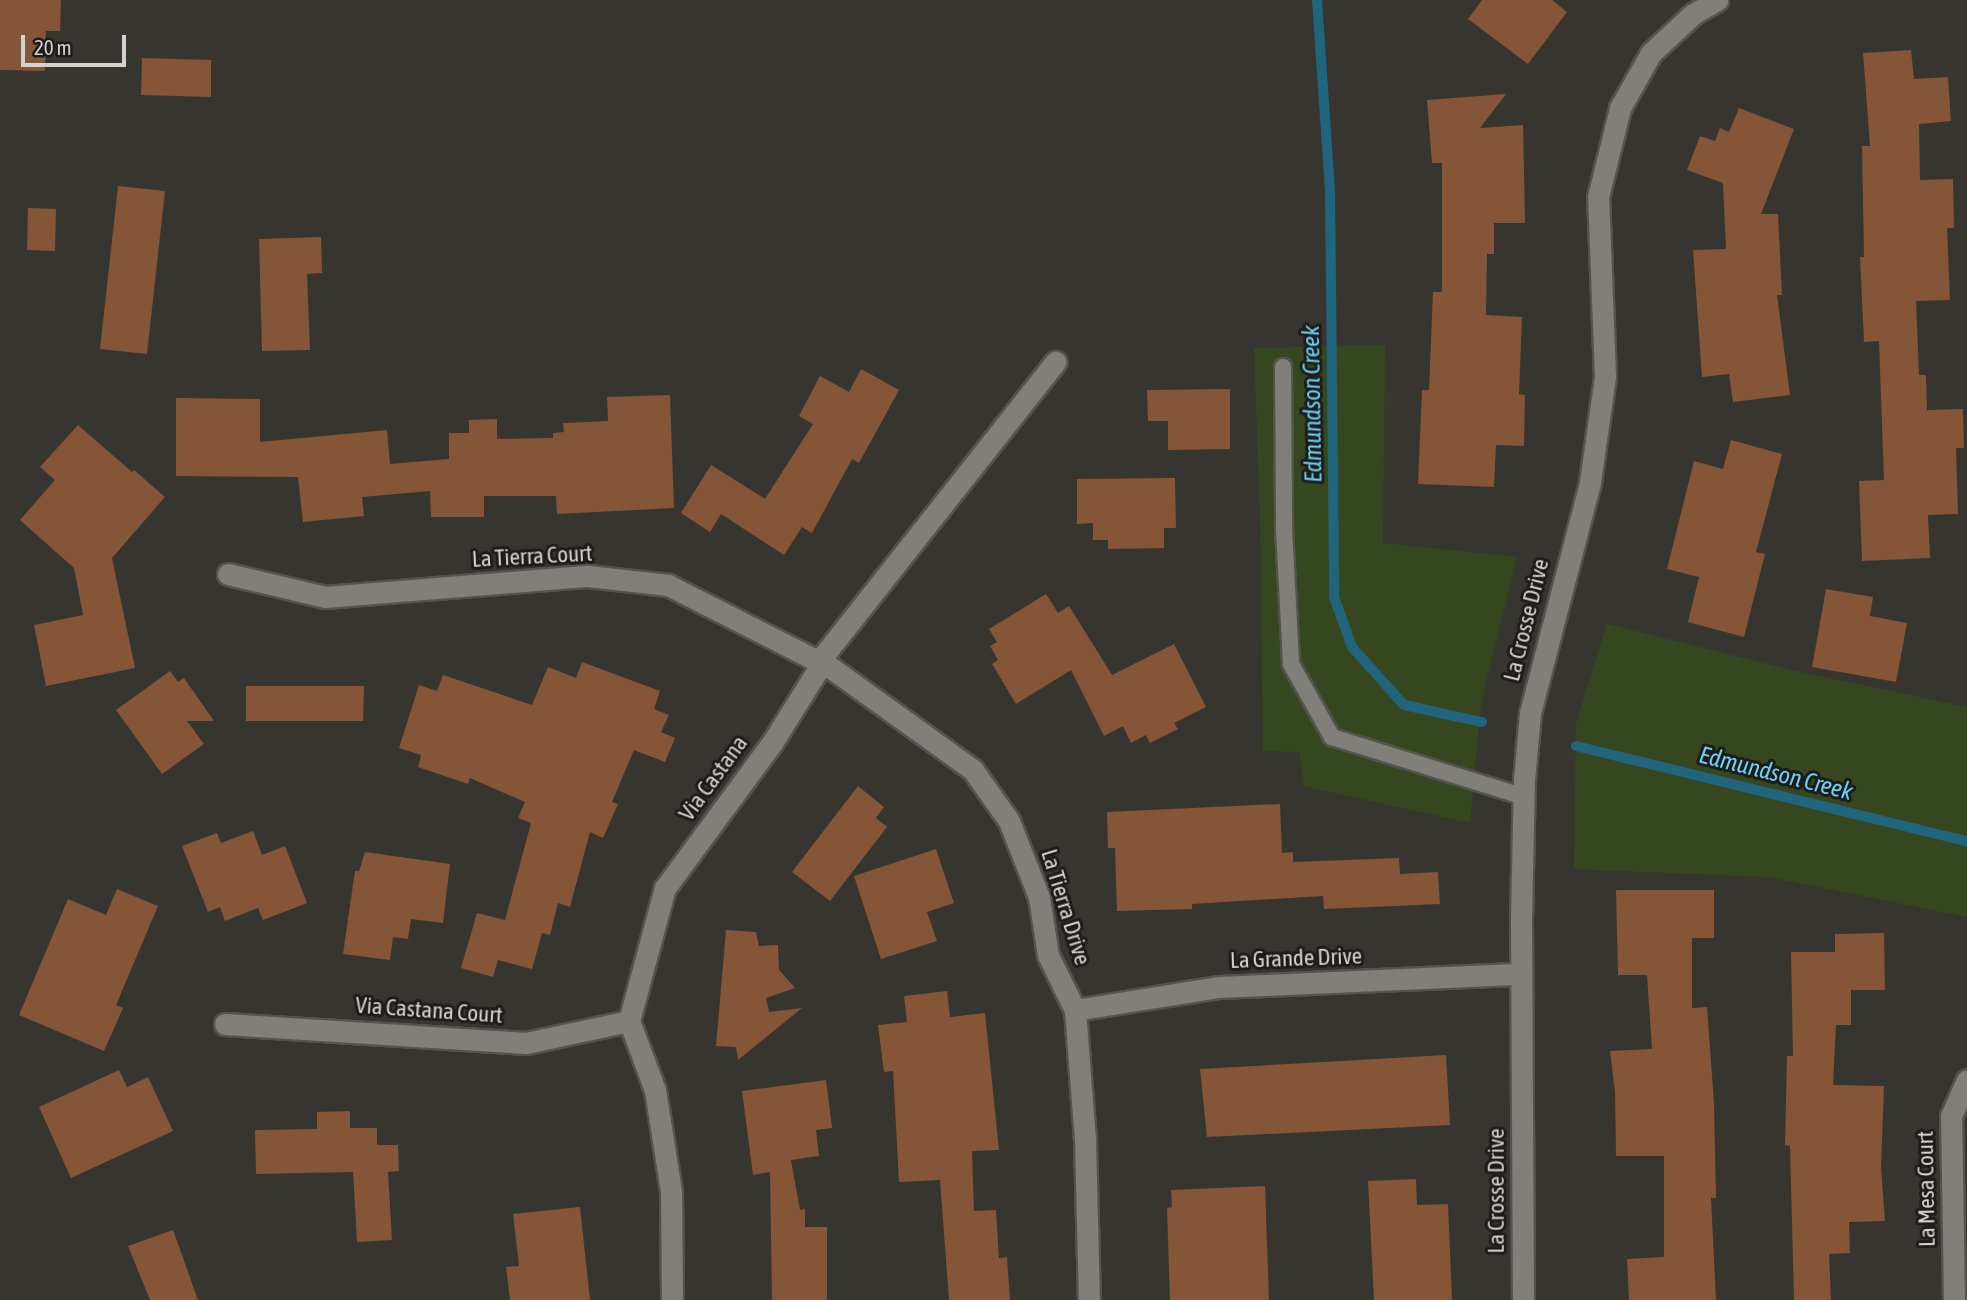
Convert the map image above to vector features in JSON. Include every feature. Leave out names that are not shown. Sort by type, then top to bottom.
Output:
[{"type":"street","name":"La Crosse Drive","points":[[1523,1300],[1521,975],[1525,797],[1530,713],[1590,482],[1605,376],[1598,197],[1620,108],[1651,53],[1693,14],[1717,0]]},
{"type":"street","name":"Via Castana","points":[[629,1021],[665,888],[772,743],[821,662],[1055,362]]},
{"type":"street","name":"La Tierra Court","points":[[228,574],[325,597],[588,576],[668,585],[821,662]]},
{"type":"street","name":"La Tierra Drive","points":[[821,662],[973,770],[1009,821],[1039,897],[1048,955],[1075,1010],[1084,1139],[1089,1300]]},
{"type":"street","name":"La Grande Drive","points":[[1075,1010],[1219,987],[1521,975]]},
{"type":"street","name":"Via Castana Court","points":[[225,1024],[526,1043],[629,1021]]},
{"type":"street","points":[[629,1021],[655,1090],[671,1191],[672,1300]]},
{"type":"street","name":"La Mesa Court","points":[[1954,1300],[1951,1116],[1967,1080]]},
{"type":"lane","points":[[1283,367],[1284,529],[1291,664],[1332,737],[1525,797]]},
{"type":"green space","points":[[1385,345],[1383,543],[1517,557],[1481,703],[1470,823],[1304,786],[1299,752],[1263,751],[1260,519],[1254,348]]},
{"type":"green space","points":[[1607,624],[1791,670],[1967,707],[1967,917],[1768,877],[1574,869],[1576,723]]},
{"type":"building","points":[[0,0],[61,0],[60,31],[46,31],[45,71],[0,70]]},
{"type":"building","points":[[1482,0],[1552,0],[1567,12],[1528,64],[1468,19]]},
{"type":"building","points":[[1911,50],[1914,79],[1948,77],[1951,121],[1919,124],[1920,180],[1953,179],[1954,228],[1947,228],[1950,300],[1916,301],[1919,375],[1926,375],[1927,410],[1963,409],[1964,448],[1956,448],[1958,514],[1928,515],[1930,558],[1862,561],[1859,481],[1884,480],[1879,341],[1864,342],[1860,257],[1864,257],[1862,146],[1870,146],[1863,53]]},
{"type":"building","points":[[142,58],[211,60],[211,97],[141,95]]},
{"type":"building","points":[[1506,94],[1480,128],[1523,125],[1525,223],[1494,223],[1494,254],[1487,254],[1486,315],[1522,317],[1519,394],[1525,395],[1524,446],[1496,445],[1494,487],[1418,484],[1422,390],[1429,390],[1433,292],[1442,292],[1442,163],[1432,163],[1427,100]]},
{"type":"building","points":[[1739,108],[1794,129],[1761,214],[1778,214],[1782,295],[1777,295],[1790,395],[1733,402],[1729,374],[1702,377],[1693,250],[1726,249],[1723,183],[1687,170],[1700,136],[1715,141],[1720,128],[1729,132]]},
{"type":"building","points":[[118,186],[165,191],[147,354],[100,349]]},
{"type":"building","points":[[28,208],[56,209],[55,251],[27,250]]},
{"type":"building","points":[[321,237],[322,273],[307,274],[310,350],[262,351],[259,239]]},
{"type":"building","points":[[861,369],[899,390],[859,463],[852,459],[812,533],[802,527],[784,555],[721,514],[710,532],[681,513],[711,465],[765,499],[813,424],[799,416],[820,376],[849,392]]},
{"type":"building","points":[[1230,389],[1230,449],[1168,450],[1168,421],[1148,421],[1147,390]]},
{"type":"building","points":[[670,395],[674,508],[557,514],[556,496],[484,496],[484,517],[431,517],[430,491],[362,497],[364,516],[303,522],[298,477],[176,476],[176,398],[260,399],[260,442],[387,430],[390,464],[449,459],[449,433],[469,433],[469,420],[497,419],[497,439],[553,438],[553,433],[564,432],[563,423],[608,421],[607,397]]},
{"type":"building","points":[[78,425],[165,497],[112,558],[135,668],[46,686],[34,625],[83,615],[74,568],[20,520],[55,480],[40,467]]},
{"type":"building","points":[[1731,440],[1782,454],[1756,552],[1765,554],[1744,637],[1688,622],[1699,577],[1667,569],[1694,461],[1723,469]]},
{"type":"building","points":[[1175,478],[1176,528],[1164,528],[1164,548],[1108,549],[1108,540],[1093,540],[1093,523],[1077,524],[1077,479]]},
{"type":"building","points":[[1826,589],[1873,597],[1870,616],[1907,623],[1896,682],[1812,667]]},
{"type":"building","points":[[1046,594],[1058,613],[1069,606],[1112,675],[1174,644],[1206,707],[1174,723],[1178,729],[1150,743],[1146,735],[1131,743],[1123,726],[1104,736],[1071,670],[1016,704],[992,664],[998,660],[990,646],[997,642],[989,629]]},
{"type":"building","points":[[582,662],[660,691],[654,709],[669,715],[661,732],[675,738],[665,762],[634,750],[612,802],[618,804],[603,838],[590,832],[570,907],[558,903],[550,935],[542,933],[532,969],[498,960],[493,977],[461,968],[477,913],[505,920],[531,823],[518,818],[525,802],[470,778],[468,784],[418,767],[421,755],[399,748],[419,685],[437,691],[443,675],[532,705],[548,667],[576,678]]},
{"type":"building","points":[[170,671],[178,682],[184,678],[214,721],[187,721],[204,744],[162,774],[116,710]]},
{"type":"building","points":[[246,686],[364,686],[363,721],[246,721]]},
{"type":"building","points":[[858,786],[884,807],[876,818],[887,827],[830,901],[792,872]]},
{"type":"building","points":[[1280,804],[1282,853],[1293,852],[1293,862],[1399,858],[1400,874],[1438,872],[1440,904],[1324,909],[1323,896],[1192,904],[1192,909],[1117,911],[1115,848],[1108,848],[1107,812]]},
{"type":"building","points":[[253,831],[262,855],[285,846],[307,903],[263,920],[258,908],[225,921],[220,907],[208,912],[182,846],[217,833],[221,843]]},
{"type":"building","points":[[936,849],[954,903],[927,912],[937,941],[881,959],[854,876]]},
{"type":"building","points":[[365,852],[450,864],[443,923],[411,919],[408,939],[393,937],[390,960],[343,954],[355,871],[359,871]]},
{"type":"building","points":[[117,889],[158,906],[116,1005],[123,1008],[104,1051],[19,1015],[68,899],[106,915]]},
{"type":"building","points":[[1616,890],[1714,890],[1714,938],[1692,938],[1692,1008],[1707,1007],[1714,1103],[1716,1198],[1711,1198],[1716,1300],[1629,1300],[1627,1259],[1664,1257],[1664,1156],[1616,1156],[1615,1092],[1610,1051],[1652,1049],[1647,975],[1618,975]]},
{"type":"building","points":[[726,930],[756,932],[759,946],[778,945],[779,970],[795,988],[766,998],[769,1012],[802,1008],[738,1060],[736,1047],[716,1046]]},
{"type":"building","points":[[1884,933],[1885,990],[1851,990],[1851,1025],[1836,1025],[1833,1085],[1884,1086],[1881,1168],[1885,1221],[1849,1222],[1850,1253],[1829,1254],[1831,1300],[1794,1300],[1790,1146],[1785,1145],[1787,1056],[1793,1056],[1791,952],[1835,952],[1835,934]]},
{"type":"building","points":[[947,991],[950,1017],[985,1013],[999,1150],[972,1151],[974,1211],[996,1210],[999,1258],[1007,1257],[1010,1300],[949,1300],[940,1180],[899,1182],[893,1071],[884,1072],[878,1025],[907,1022],[904,996]]},
{"type":"building","points":[[1446,1055],[1450,1125],[1207,1137],[1200,1069]]},
{"type":"building","points":[[119,1070],[127,1087],[148,1077],[173,1131],[71,1178],[39,1107]]},
{"type":"building","points":[[826,1080],[832,1128],[816,1130],[819,1156],[791,1160],[800,1210],[805,1209],[805,1227],[827,1227],[827,1300],[772,1300],[770,1172],[753,1175],[742,1091]]},
{"type":"building","points":[[350,1111],[350,1128],[377,1128],[377,1145],[398,1145],[399,1171],[388,1172],[392,1240],[357,1242],[353,1172],[256,1174],[255,1130],[317,1129],[317,1112]]},
{"type":"building","points":[[1416,1179],[1417,1205],[1448,1204],[1452,1300],[1374,1300],[1368,1181]]},
{"type":"building","points":[[1265,1186],[1269,1300],[1170,1300],[1167,1208],[1172,1207],[1171,1190]]},
{"type":"building","points":[[580,1207],[590,1300],[510,1300],[506,1267],[519,1266],[513,1214]]},
{"type":"building","points":[[173,1230],[198,1300],[150,1300],[128,1246]]},
{"type":"waterway","name":"Edmundson Creek","points":[[1317,0],[1330,189],[1334,597],[1352,647],[1404,705],[1482,722]]},
{"type":"waterway","name":"Edmundson Creek","points":[[1576,746],[1967,841]]}]
